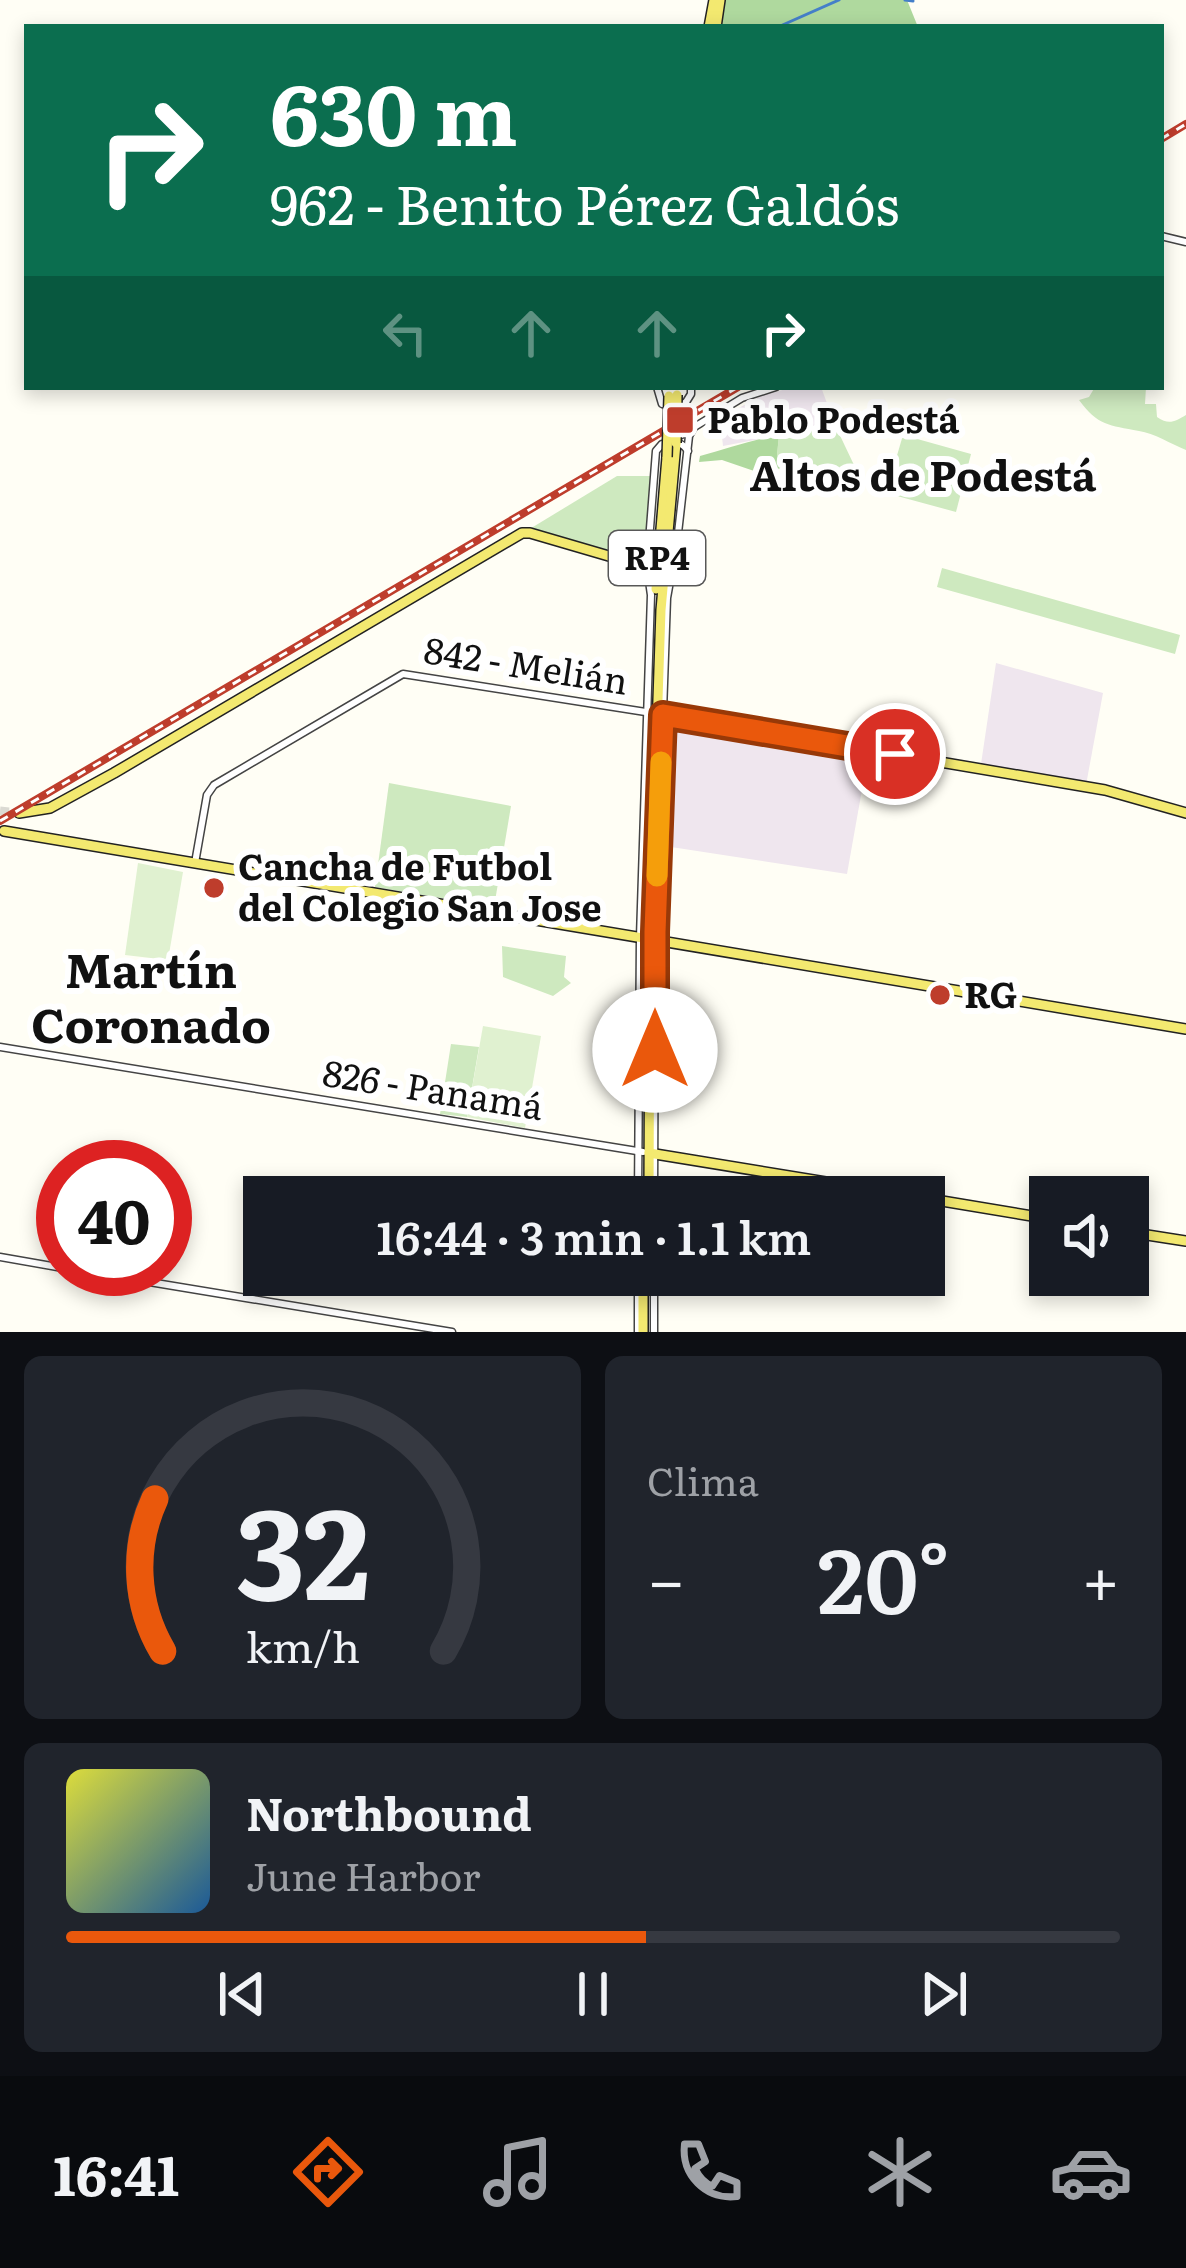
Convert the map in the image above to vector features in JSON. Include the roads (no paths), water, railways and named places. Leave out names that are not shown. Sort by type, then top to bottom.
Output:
[{"type":"main road","name":"RP4","points":[[646,1153],[653,1020],[647,938],[655,714],[651,663],[670,459],[670,394]]},
{"type":"main road","points":[[19,813],[50,808],[99,782],[522,533],[660,567]]},
{"type":"main road","name":"RP4","points":[[646,1176],[645,854],[660,567]]},
{"type":"main road","points":[[661,610],[666,628]]},
{"type":"main road","points":[[655,714],[1105,790],[1186,813]]},
{"type":"main road","points":[[2,832],[1186,1029]]},
{"type":"main road","points":[[646,1153],[790,1176]]},
{"type":"main road","points":[[945,1201],[1029,1215]]},
{"type":"main road","points":[[1149,1235],[1186,1241]]},
{"type":"main road","points":[[646,1296],[646,1332]]},
{"type":"street","points":[[670,394],[670,406],[686,403],[690,390]]},
{"type":"street","points":[[655,714],[667,593],[660,567],[656,451],[738,400],[767,390]]},
{"type":"street","points":[[660,567],[684,486],[694,427]]},
{"type":"street","points":[[668,442],[681,443],[688,451]]},
{"type":"street","name":"842 - Melián","points":[[195,863],[208,790],[403,674],[655,714]]},
{"type":"street","name":"826 - Panamá","points":[[0,1047],[646,1153]]},
{"type":"street","points":[[0,1257],[36,1263]]},
{"type":"street","points":[[192,1289],[452,1332]]},
{"type":"waterway","points":[[785,24],[839,0]]},
{"type":"waterway","points":[[905,0],[913,1]]},
{"type":"tunnel","points":[[0,811],[19,813]]},
{"type":"railway","points":[[1164,137],[1186,124]]},
{"type":"railway","points":[[0,821],[733,390]]},
{"type":"place","name":"Pablo Podestá","points":[[680,420]]},
{"type":"place","name":"Cancha de Futbol del Colegio San Jose","points":[[214,888]]},
{"type":"place","name":"RG","points":[[940,995]]},
{"type":"district","name":"Altos de Podestá","points":[[923,476]]},
{"type":"district","name":"Martín Coronado","points":[[151,998]]}]
